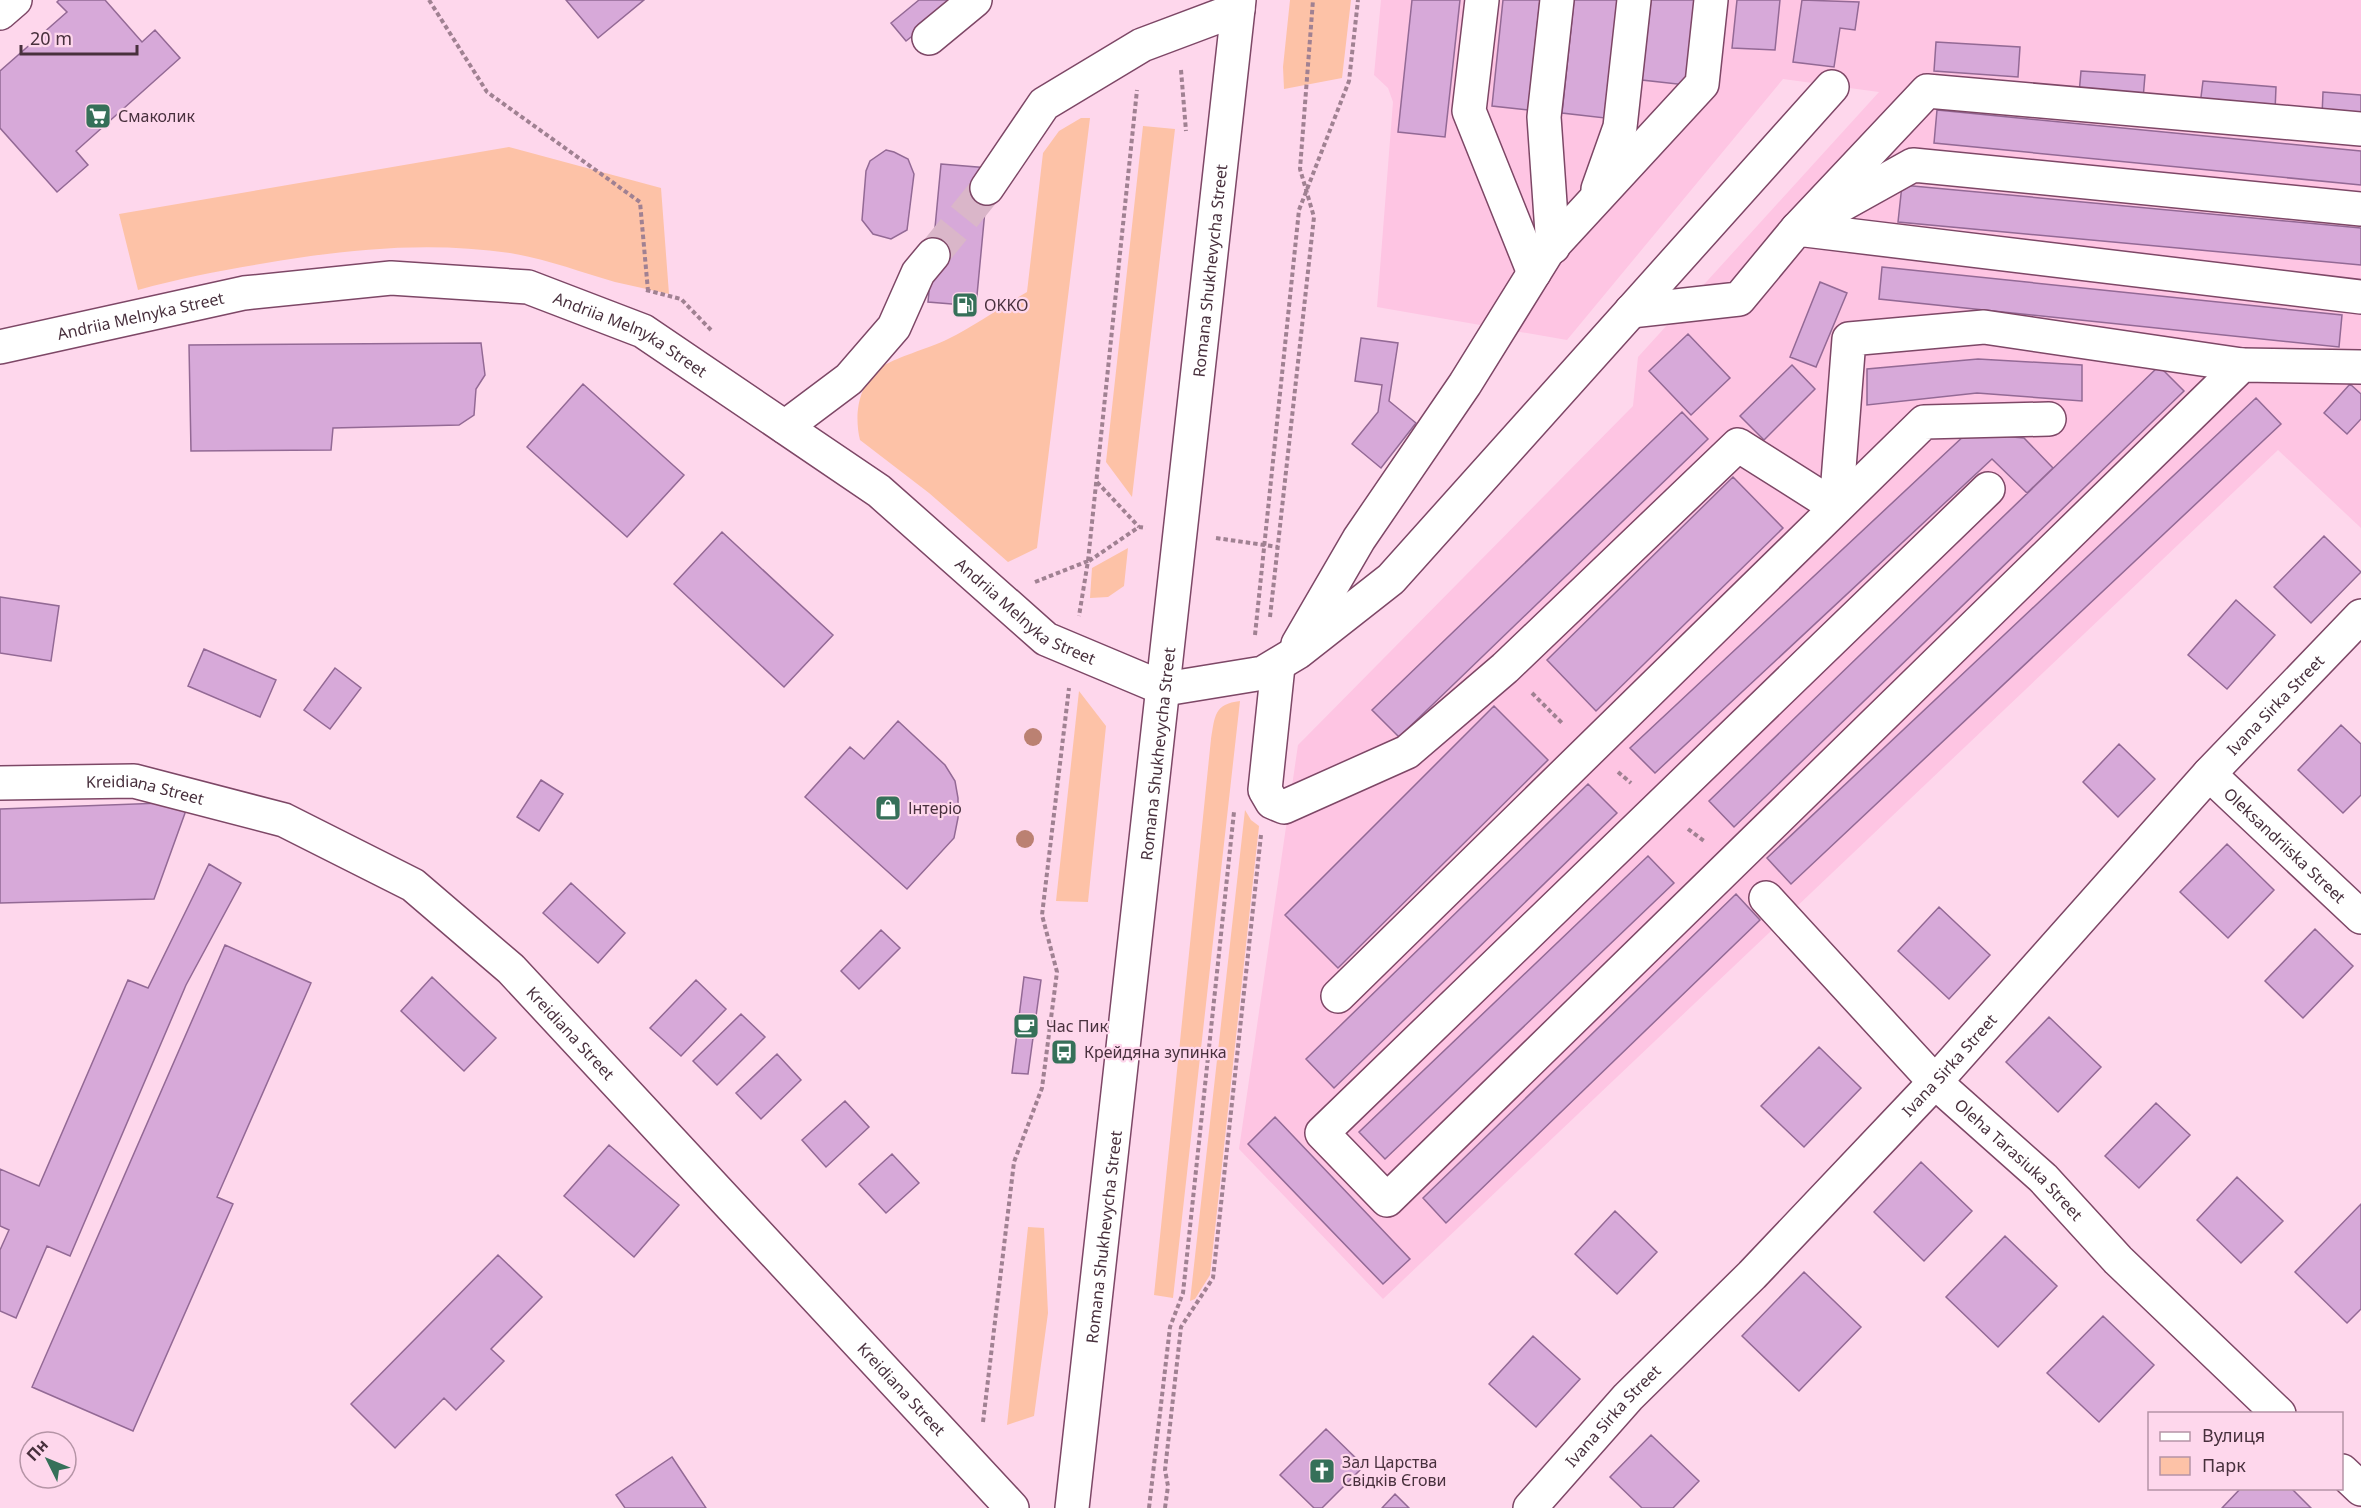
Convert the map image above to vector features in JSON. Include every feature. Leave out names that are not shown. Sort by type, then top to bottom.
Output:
[{"type":"street","points":[[0,13],[15,0]]},
{"type":"street","points":[[929,38],[975,0]]},
{"type":"street","points":[[1482,0],[1469,111],[1534,273]]},
{"type":"street","points":[[1553,247],[1544,117],[1557,0]]},
{"type":"street","points":[[1593,202],[1620,127],[1634,0]]},
{"type":"street","points":[[1711,0],[1702,84],[1593,202],[1553,247],[1534,273],[1465,384],[1359,539],[1285,660],[1265,790],[1272,802],[1284,807],[1407,752],[1505,668],[1738,445],[1836,507]]},
{"type":"street","points":[[987,188],[1044,104],[1142,45],[1239,5]]},
{"type":"street","name":"Romana Shukhevycha Street","points":[[1072,1508],[1117,1129],[1239,5]]},
{"type":"street","points":[[1165,689],[1263,674],[1298,652],[1391,579],[1832,87]]},
{"type":"street","points":[[1631,311],[1739,299],[1797,230],[1927,91],[2361,129]]},
{"type":"street","points":[[1797,230],[1913,165],[2361,209]]},
{"type":"street","points":[[1797,230],[2361,297]]},
{"type":"street","points":[[785,427],[849,379],[894,327],[918,273],[933,255]]},
{"type":"street","name":"Andriia Melnyka Street","points":[[5,339],[244,293],[391,278],[528,287],[643,331],[879,491],[1046,639],[1165,689]]},
{"type":"street","points":[[1836,507],[1849,339],[1984,327],[2242,365],[2361,367]]},
{"type":"street","points":[[1988,489],[1322,1133],[1387,1200],[2242,365]]},
{"type":"street","points":[[1338,996],[1924,422],[2049,418]]},
{"type":"street","name":"Ivana Sirka Street","points":[[1530,1508],[1628,1398],[1752,1275],[1935,1082],[2209,774],[2361,616]]},
{"type":"street","name":"Oleksandriiska Street","points":[[2209,774],[2361,917]]},
{"type":"street","name":"Kreidiana Street","points":[[0,783],[134,781],[284,820],[413,885],[511,969],[1012,1508]]},
{"type":"street","name":"Oleha Tarasiuka Street","points":[[1766,898],[1935,1082],[2043,1178],[2118,1260],[2278,1412]]},
{"type":"street","points":[[2343,1472],[2361,1489]]},
{"type":"path","points":[[429,0],[488,92],[640,202],[648,291]]},
{"type":"path","points":[[1248,678],[1256,629],[1299,210],[1349,81],[1358,0]]},
{"type":"path","points":[[978,1471],[1014,1162],[1041,1088],[1057,972],[1042,915],[1074,652],[1088,561],[1142,45]]},
{"type":"path","points":[[637,288],[681,299],[718,338]]},
{"type":"path","points":[[1029,584],[1088,561],[1139,527],[1097,482]]},
{"type":"path","points":[[1149,1508],[1170,1327],[1183,1293],[1235,806]]},
{"type":"shaded area","points":[[1381,0],[2361,0],[2361,528],[2278,450],[1383,1299],[1239,1149],[1298,745],[1633,406],[1638,357],[1879,92],[1783,79],[1567,340],[1377,307],[1393,102],[1388,88],[1374,75]]},
{"type":"green space","points":[[1290,0],[1351,0],[1342,78],[1284,89],[1283,67]]},
{"type":"green space","points":[[1081,118],[1090,118],[1037,548],[1008,562],[929,493],[860,440],[858,411],[862,392],[880,368],[958,334],[1027,292],[1043,153],[1059,131]]},
{"type":"green space","points":[[1143,126],[1175,129],[1132,497],[1106,462]]},
{"type":"green space","points":[[509,147],[661,188],[669,294],[615,282],[550,262],[510,253],[480,249],[419,247],[296,258],[234,268],[138,290],[119,214]]},
{"type":"green space","points":[[1128,548],[1124,586],[1108,597],[1090,598],[1092,568]]},
{"type":"green space","points":[[1079,691],[1106,726],[1088,902],[1056,901]]},
{"type":"green space","points":[[1240,701],[1173,1298],[1154,1295],[1211,739],[1215,718],[1220,708]]},
{"type":"green space","points":[[1245,810],[1251,820],[1259,826],[1210,1275],[1195,1299],[1190,1301]]},
{"type":"green space","points":[[1028,1227],[1044,1228],[1048,1313],[1034,1416],[1007,1425]]},
{"type":"building","points":[[59,0],[105,0],[142,42],[155,30],[180,58],[76,151],[88,165],[57,192],[0,128],[0,71],[67,12],[57,2]]},
{"type":"building","points":[[566,0],[644,0],[598,38]]},
{"type":"building","points":[[919,0],[958,0],[906,41],[891,23]]},
{"type":"building","points":[[1412,0],[1460,0],[1445,137],[1398,132]]},
{"type":"building","points":[[1503,0],[1540,0],[1528,110],[1492,106]]},
{"type":"building","points":[[1574,0],[1618,0],[1605,118],[1562,113]]},
{"type":"building","points":[[1651,0],[1696,0],[1686,85],[1642,80]]},
{"type":"building","points":[[1737,0],[1780,0],[1775,50],[1732,48]]},
{"type":"building","points":[[1802,0],[1859,2],[1855,30],[1840,28],[1834,67],[1793,62]]},
{"type":"building","points":[[1936,42],[2020,47],[2018,77],[1934,71]]},
{"type":"building","points":[[2081,71],[2145,75],[2143,99],[2079,94]]},
{"type":"building","points":[[2203,81],[2276,87],[2275,111],[2200,105]]},
{"type":"building","points":[[2323,92],[2361,95],[2361,118],[2322,116]]},
{"type":"building","points":[[1937,110],[2361,151],[2361,185],[1934,143]]},
{"type":"building","points":[[886,150],[908,159],[914,174],[907,230],[891,239],[873,234],[862,220],[866,171],[870,161]]},
{"type":"building","points":[[941,164],[989,168],[976,306],[928,302]]},
{"type":"building","points":[[1902,185],[2361,228],[2361,265],[1898,222]]},
{"type":"building","points":[[1882,267],[2342,315],[2339,347],[1879,299]]},
{"type":"building","points":[[1820,282],[1847,293],[1816,367],[1790,357]]},
{"type":"building","points":[[1688,334],[1730,378],[1691,415],[1649,371]]},
{"type":"building","points":[[1361,338],[1398,343],[1389,401],[1416,423],[1381,468],[1352,444],[1378,412],[1382,385],[1355,381]]},
{"type":"building","points":[[481,343],[485,375],[476,389],[474,415],[459,425],[333,428],[331,450],[191,451],[189,345]]},
{"type":"building","points":[[1978,359],[2082,365],[2082,401],[1977,393],[1867,405],[1867,369]]},
{"type":"building","points":[[1792,365],[1815,389],[1764,440],[1740,416]]},
{"type":"building","points":[[2159,366],[2184,391],[1734,827],[1709,801]]},
{"type":"building","points":[[583,384],[684,475],[627,537],[527,447]]},
{"type":"building","points":[[2350,384],[2361,394],[2361,419],[2347,434],[2324,413]]},
{"type":"building","points":[[2256,398],[2281,424],[1791,884],[1767,858]]},
{"type":"building","points":[[1682,412],[1708,439],[1399,737],[1372,710]]},
{"type":"building","points":[[1967,433],[2024,438],[2053,468],[2027,493],[1992,459],[1655,773],[1630,748]]},
{"type":"building","points":[[1733,477],[1783,528],[1596,711],[1547,660]]},
{"type":"building","points":[[722,532],[833,635],[784,687],[674,584]]},
{"type":"building","points":[[2324,536],[2361,572],[2311,623],[2274,587]]},
{"type":"building","points":[[0,597],[59,606],[51,661],[0,653]]},
{"type":"building","points":[[2236,600],[2275,635],[2227,689],[2188,655]]},
{"type":"building","points":[[204,649],[276,680],[260,717],[188,686]]},
{"type":"building","points":[[335,668],[361,688],[330,729],[304,710]]},
{"type":"building","points":[[1494,706],[1548,760],[1338,968],[1285,915]]},
{"type":"building","name":"Інтеріо","points":[[898,721],[945,765],[955,781],[958,798],[958,818],[954,838],[907,889],[805,797],[850,747],[864,759]]},
{"type":"building","points":[[2341,725],[2361,744],[2361,795],[2343,813],[2298,770]]},
{"type":"building","points":[[2119,744],[2155,779],[2118,817],[2083,782]]},
{"type":"building","points":[[541,780],[563,794],[539,831],[517,817]]},
{"type":"building","points":[[1588,784],[1617,813],[1334,1088],[1306,1059]]},
{"type":"building","points":[[189,802],[154,899],[0,903],[0,809]]},
{"type":"building","points":[[2227,844],[2274,890],[2228,938],[2180,892]]},
{"type":"building","points":[[1648,856],[1674,883],[1385,1159],[1359,1132]]},
{"type":"building","points":[[209,864],[241,883],[186,985],[70,1256],[47,1246],[16,1318],[0,1311],[0,1250],[9,1230],[0,1226],[0,1169],[39,1186],[128,980],[148,988]]},
{"type":"building","points":[[571,883],[625,933],[598,963],[543,913]]},
{"type":"building","points":[[1736,894],[1760,920],[1446,1223],[1423,1198]]},
{"type":"building","points":[[1939,907],[1990,955],[1949,999],[1898,951]]},
{"type":"building","points":[[2315,929],[2353,966],[2303,1018],[2265,981]]},
{"type":"building","points":[[881,930],[900,948],[859,989],[841,971]]},
{"type":"building","points":[[225,945],[311,983],[217,1197],[233,1204],[133,1431],[32,1387]]},
{"type":"building","points":[[432,977],[496,1038],[464,1071],[401,1011]]},
{"type":"building","name":"Час Пик","points":[[1024,977],[1041,980],[1028,1074],[1012,1073]]},
{"type":"building","points":[[696,980],[726,1009],[681,1056],[650,1028]]},
{"type":"building","points":[[741,1014],[765,1037],[717,1085],[693,1061]]},
{"type":"building","points":[[2049,1017],[2101,1067],[2058,1112],[2006,1062]]},
{"type":"building","points":[[1819,1047],[1861,1088],[1804,1147],[1761,1106]]},
{"type":"building","points":[[777,1054],[801,1080],[761,1119],[736,1093]]},
{"type":"building","points":[[845,1101],[869,1127],[826,1167],[802,1140]]},
{"type":"building","points":[[2156,1103],[2190,1135],[2139,1188],[2105,1156]]},
{"type":"building","points":[[1275,1117],[1410,1259],[1383,1284],[1248,1144]]},
{"type":"building","points":[[609,1145],[679,1205],[634,1257],[564,1196]]},
{"type":"building","points":[[892,1154],[919,1183],[886,1213],[859,1184]]},
{"type":"building","points":[[1921,1162],[1972,1211],[1924,1261],[1874,1212]]},
{"type":"building","points":[[2237,1177],[2283,1221],[2241,1263],[2197,1220]]},
{"type":"building","points":[[2361,1204],[2361,1309],[2347,1323],[2295,1272]]},
{"type":"building","points":[[1615,1211],[1657,1252],[1617,1294],[1575,1254]]},
{"type":"building","points":[[2005,1236],[2057,1286],[1998,1347],[1946,1297]]},
{"type":"building","points":[[498,1255],[542,1297],[491,1349],[504,1361],[456,1410],[444,1398],[395,1448],[351,1404]]},
{"type":"building","points":[[1804,1272],[1861,1327],[1799,1391],[1742,1336]]},
{"type":"building","points":[[2103,1316],[2154,1365],[2099,1422],[2047,1373]]},
{"type":"building","points":[[1533,1336],[1580,1379],[1536,1427],[1489,1384]]},
{"type":"building","name":"Зал Царства Свідків Єгови","points":[[1326,1429],[1364,1466],[1322,1508],[1314,1508],[1280,1475]]},
{"type":"building","points":[[1651,1435],[1699,1481],[1673,1508],[1642,1508],[1610,1477]]},
{"type":"building","points":[[672,1457],[706,1508],[625,1508],[616,1495]]},
{"type":"building","points":[[2239,1490],[2293,1490],[2311,1508],[2222,1508]]},
{"type":"building","points":[[1395,1494],[1409,1508],[1382,1508]]},
{"type":"tunnel","points":[[933,255],[987,188]]},
{"type":"place","name":"Смаколик","points":[[98,116]]},
{"type":"place","name":"OKKO","points":[[965,305]]},
{"type":"place","name":"Інтеріо","points":[[888,808]]},
{"type":"place","name":"Час Пик","points":[[1026,1026]]},
{"type":"place","name":"Крейдяна зупинка","points":[[1064,1052]]},
{"type":"place","name":"Зал Царства Свідків Єгови","points":[[1322,1471]]}]
